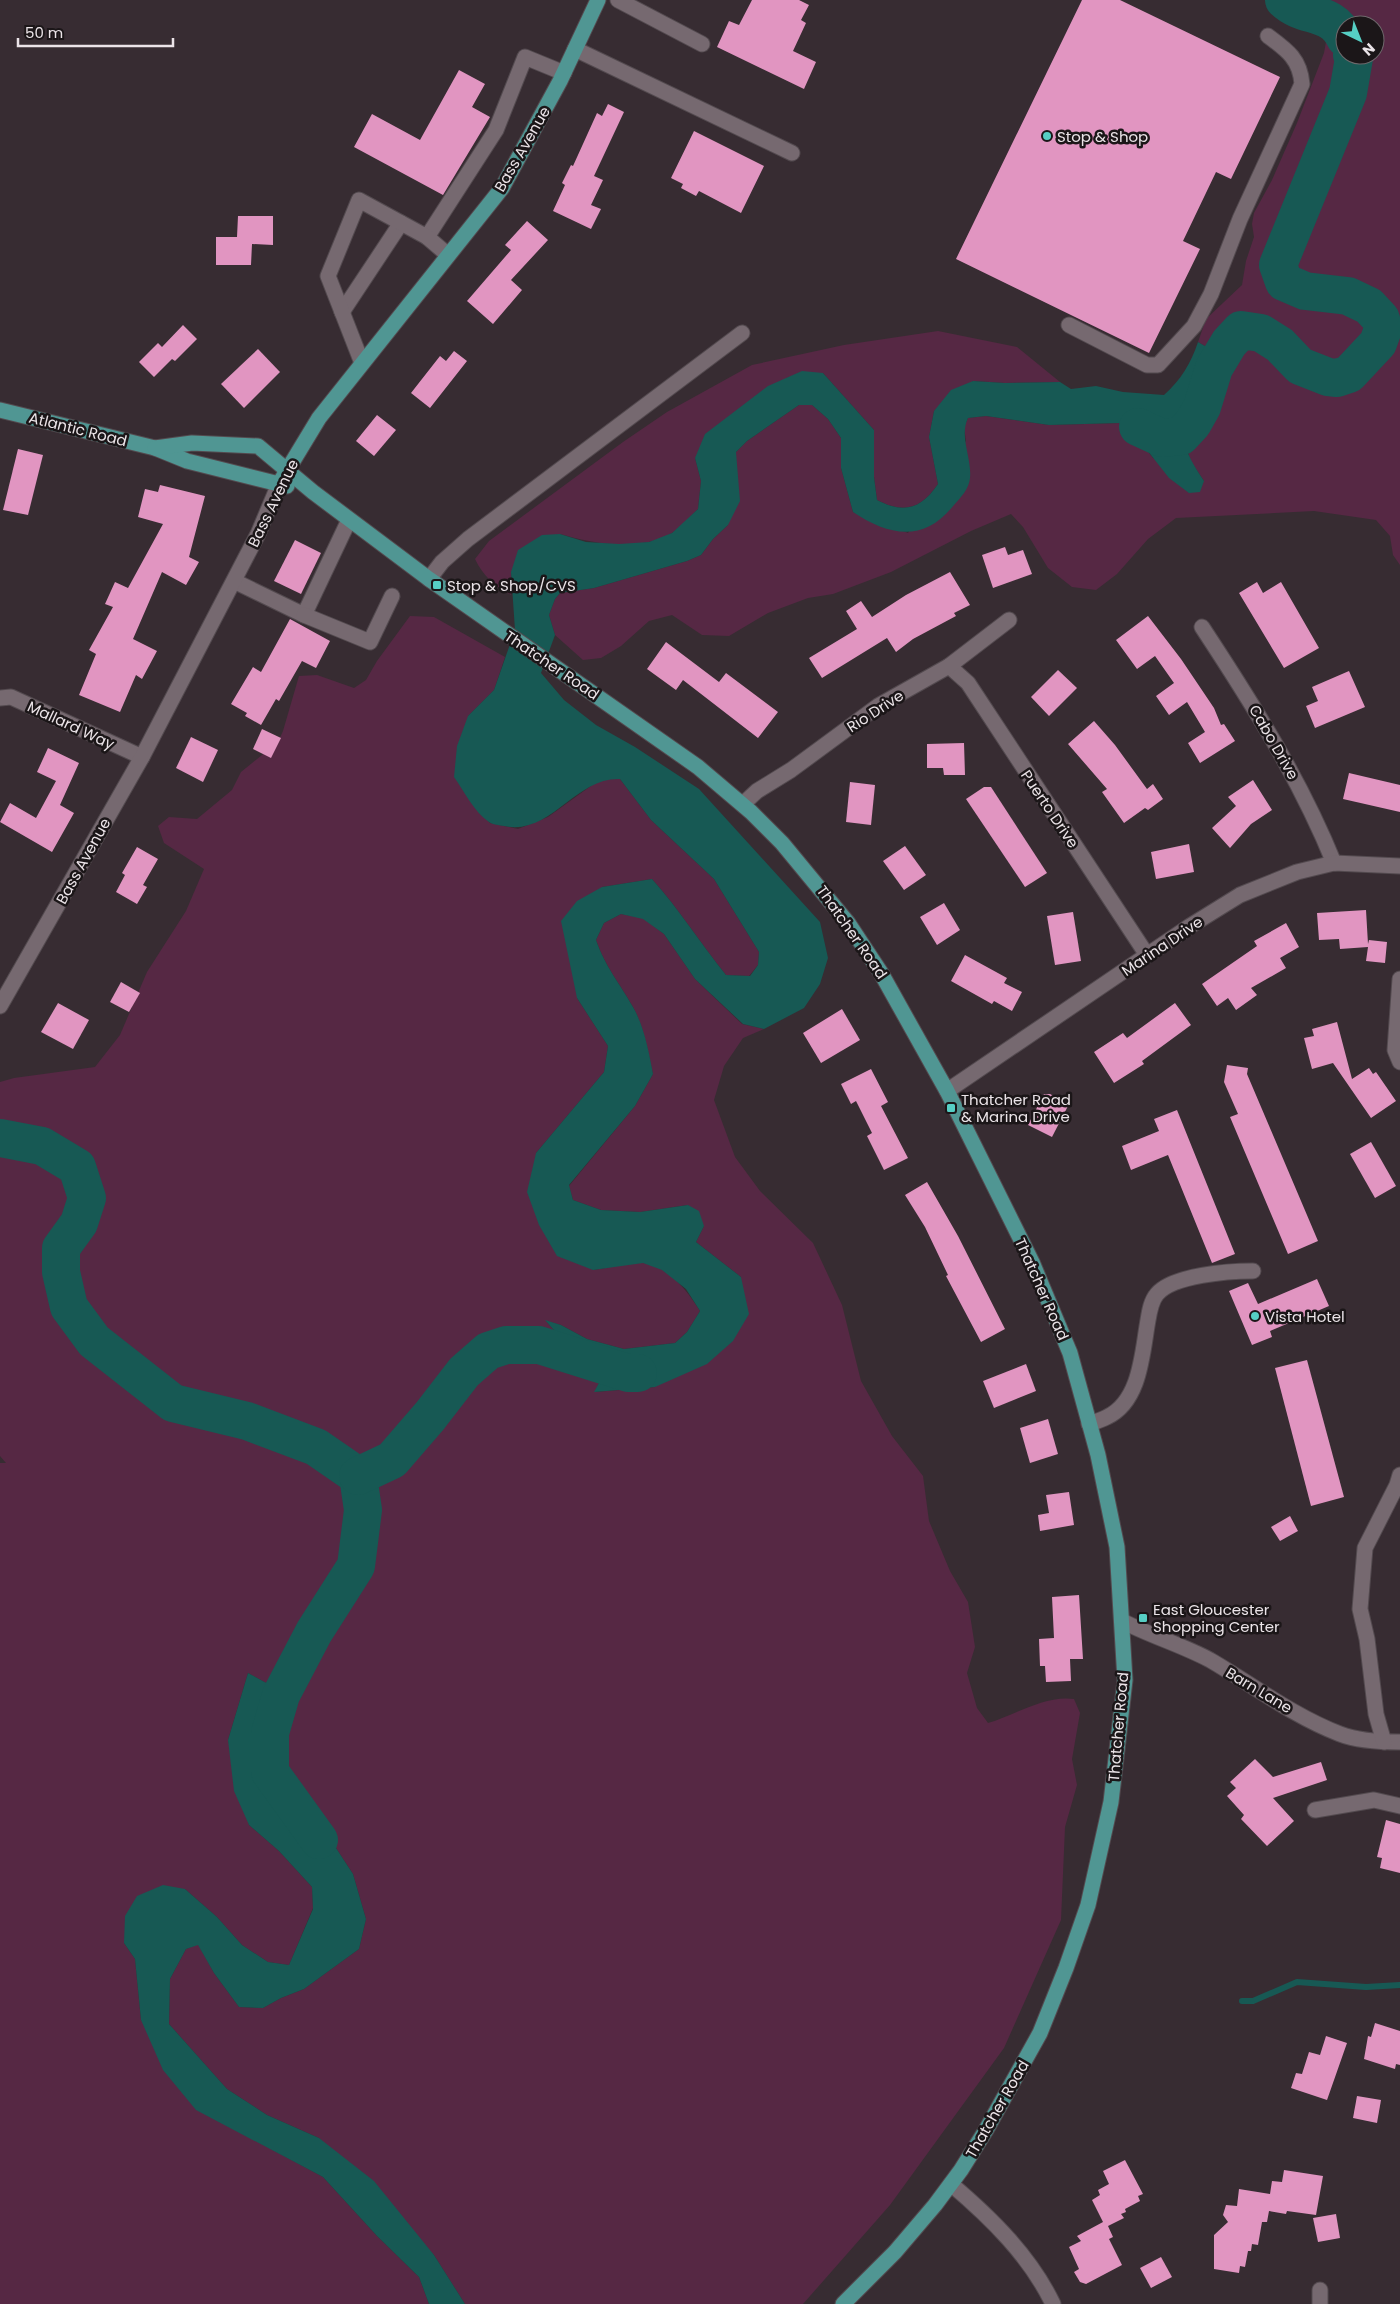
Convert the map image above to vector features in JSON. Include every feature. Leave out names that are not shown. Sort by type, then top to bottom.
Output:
[{"type":"main road","name":"Bass Avenue","points":[[279,484],[319,418],[502,188],[564,73],[598,0]]},
{"type":"main road","name":"Atlantic Road","points":[[0,410],[155,448],[187,462],[279,484]]},
{"type":"main road","name":"Atlantic Road","points":[[155,448],[192,443],[258,446],[287,471]]},
{"type":"main road","name":"Thatcher Road","points":[[287,471],[429,579],[698,767],[742,804],[782,843],[848,923],[881,972],[947,1090],[1054,1310],[1070,1353],[1098,1455],[1117,1547],[1125,1680],[1111,1802],[1088,1905],[1066,1968],[1040,2033],[991,2122],[951,2184],[895,2252],[843,2304]]},
{"type":"main road","name":"Thatcher Road","points":[[279,484],[313,492]]},
{"type":"street","points":[[618,0],[702,44]]},
{"type":"street","points":[[1069,325],[1146,365],[1158,365],[1194,326],[1210,294],[1240,219],[1302,84],[1301,69],[1287,50],[1268,36]]},
{"type":"street","points":[[575,49],[792,153]]},
{"type":"street","points":[[427,237],[496,130],[525,57],[564,73]]},
{"type":"street","points":[[362,363],[328,276],[359,200],[427,237],[448,255]]},
{"type":"street","points":[[342,312],[401,223]]},
{"type":"street","points":[[429,579],[442,562],[468,539],[742,333]]},
{"type":"street","name":"Bass Avenue","points":[[0,1006],[142,757],[258,534],[279,484]]},
{"type":"street","points":[[304,615],[349,520]]},
{"type":"street","points":[[234,581],[304,615],[370,642],[392,596]]},
{"type":"street","name":"Rio Drive","points":[[742,804],[757,791],[790,770],[878,706],[949,666],[1009,620]]},
{"type":"street","name":"Cabo Drive","points":[[1202,627],[1253,705],[1290,768],[1317,821],[1334,863]]},
{"type":"street","name":"Puerto Drive","points":[[949,666],[968,683],[1147,955]]},
{"type":"street","name":"Mallard Way","points":[[0,698],[11,697],[142,757]]},
{"type":"street","name":"Marina Drive","points":[[947,1090],[1147,955],[1240,895],[1297,872],[1334,863],[1400,866]]},
{"type":"street","points":[[1400,979],[1395,1050],[1400,1062]]},
{"type":"street","points":[[1089,1424],[1108,1417],[1119,1409],[1131,1393],[1141,1364],[1150,1308],[1160,1291],[1184,1279],[1252,1271]]},
{"type":"street","points":[[1384,1742],[1376,1714],[1367,1639],[1360,1609],[1365,1548],[1398,1485],[1400,1476]]},
{"type":"street","name":"Barn Lane","points":[[1122,1622],[1148,1634],[1177,1643],[1312,1721],[1341,1735],[1384,1742],[1400,1742]]},
{"type":"street","points":[[1315,1810],[1374,1800],[1400,1806]]},
{"type":"street","points":[[951,2184],[995,2224],[1026,2260],[1044,2285],[1053,2304]]},
{"type":"shaded area","points":[[1272,0],[1400,0],[1400,565],[1393,555],[1390,536],[1376,520],[1314,511],[1176,518],[1148,539],[1117,574],[1096,590],[1072,587],[1048,568],[1023,527],[1011,514],[971,531],[891,572],[833,594],[808,598],[768,613],[729,636],[702,635],[672,615],[649,621],[621,646],[601,658],[583,660],[555,635],[549,615],[555,599],[560,593],[594,588],[687,561],[701,555],[713,539],[728,525],[736,452],[747,441],[799,405],[812,405],[828,419],[841,438],[841,468],[853,512],[908,533],[966,441],[964,427],[968,418],[986,416],[1049,425],[1120,423],[1132,431],[1153,458],[1204,481],[1190,460],[1184,435],[1186,424],[1195,415],[1210,349],[1198,342],[1206,319],[1242,285],[1246,261],[1254,237],[1252,224],[1254,213],[1272,180],[1297,123],[1324,53],[1326,42],[1319,31],[1274,4]]},
{"type":"shaded area","points":[[938,331],[1017,347],[1060,382],[1005,383],[973,381],[934,411],[929,437],[938,484],[918,504],[904,508],[877,500],[874,477],[874,430],[823,373],[695,458],[701,481],[698,509],[672,533],[646,543],[631,544],[587,541],[560,534],[511,572],[511,595],[490,580],[475,559],[489,541],[623,442],[667,412],[752,365],[844,345]]},
{"type":"shaded area","points":[[1198,342],[1212,352],[1218,363],[1212,386],[1184,432],[1188,454],[1204,481],[1200,492],[1189,493],[1169,478],[1132,431],[1120,423],[1049,425],[986,416],[968,418],[965,440],[970,478],[964,493],[943,517],[931,526],[906,532],[893,530],[866,520],[853,512],[841,468],[841,438],[828,419],[812,405],[799,405],[747,441],[736,452],[740,501],[728,525],[713,539],[701,555],[687,561],[594,588],[560,593],[555,599],[549,615],[555,635],[541,673],[564,700],[596,725],[635,747],[699,789],[820,922],[828,958],[820,984],[804,1008],[764,1029],[743,1024],[695,979],[664,934],[643,919],[621,914],[604,923],[596,940],[608,967],[637,1014],[646,1039],[653,1074],[635,1106],[569,1185],[573,1200],[601,1210],[640,1212],[688,1205],[699,1211],[704,1226],[696,1242],[741,1277],[749,1314],[733,1341],[707,1364],[655,1387],[594,1392],[600,1381],[602,1366],[574,1353],[545,1320],[561,1325],[587,1339],[624,1349],[675,1343],[687,1332],[700,1311],[686,1289],[662,1270],[643,1263],[593,1270],[557,1256],[539,1225],[527,1192],[536,1153],[604,1072],[608,1046],[577,998],[561,921],[577,901],[602,887],[652,879],[726,975],[750,976],[758,965],[759,952],[714,879],[651,820],[620,779],[604,781],[590,787],[536,823],[521,827],[504,826],[489,822],[474,807],[454,777],[457,746],[468,716],[494,690],[515,630],[511,572],[518,550],[542,535],[560,534],[586,542],[619,544],[649,542],[672,533],[698,509],[701,481],[695,458],[705,434],[768,386],[802,371],[823,373],[874,430],[874,477],[877,500],[904,508],[918,504],[938,484],[929,437],[934,411],[951,390],[973,381],[1005,383],[1060,382],[1071,389],[1096,386],[1123,392],[1164,395],[1185,371]]},
{"type":"shaded area","points":[[410,616],[434,617],[505,657],[494,690],[468,716],[473,804],[490,823],[518,829],[548,817],[595,783],[607,779],[620,779],[651,820],[714,879],[759,952],[758,965],[749,976],[726,975],[652,879],[602,887],[577,998],[608,1046],[604,1072],[536,1153],[593,1270],[631,1263],[652,1265],[669,1274],[690,1296],[700,1311],[687,1332],[675,1343],[624,1349],[587,1339],[561,1325],[546,1321],[574,1353],[602,1366],[600,1381],[595,1392],[655,1387],[741,1277],[696,1242],[704,1226],[688,1205],[640,1212],[601,1210],[573,1200],[569,1186],[635,1106],[653,1074],[637,1015],[608,967],[596,940],[604,923],[621,914],[643,918],[664,934],[695,979],[742,1024],[764,1029],[743,1038],[724,1066],[714,1100],[735,1157],[760,1191],[813,1243],[842,1305],[861,1381],[892,1436],[923,1476],[929,1521],[950,1571],[968,1602],[975,1647],[967,1673],[977,1708],[988,1723],[1030,1706],[1052,1700],[1074,1699],[1080,1713],[1072,1759],[1077,1785],[1065,1827],[1061,1920],[1004,2048],[890,2205],[803,2304],[465,2304],[434,2255],[319,2138],[267,2115],[227,2089],[169,2024],[170,1979],[186,1949],[198,1944],[214,1973],[239,2007],[263,2008],[281,1998],[304,1989],[359,1949],[366,1919],[353,1874],[321,1825],[286,1797],[260,1758],[264,1738],[282,1692],[248,1673],[228,1740],[249,1825],[279,1851],[312,1887],[313,1908],[289,1965],[268,1962],[242,1945],[217,1917],[185,1889],[124,1943],[135,1959],[141,2020],[262,2144],[323,2177],[377,2236],[419,2277],[429,2304],[0,2304],[0,1463],[6,1463],[0,1456],[0,1082],[14,1078],[95,1067],[120,1035],[147,972],[186,911],[204,869],[164,843],[158,826],[169,817],[197,819],[232,790],[241,772],[278,742],[299,676],[317,675],[354,688],[366,680],[377,661]]},
{"type":"shaded area","points":[[248,1673],[283,1692],[264,1738],[260,1758],[286,1797],[321,1825],[353,1874],[366,1919],[359,1949],[304,1989],[281,1998],[263,2008],[239,2007],[214,1973],[198,1945],[186,1949],[170,1979],[169,2024],[227,2089],[267,2115],[319,2138],[374,2181],[434,2255],[465,2304],[429,2304],[419,2277],[377,2236],[323,2177],[196,2110],[163,2070],[141,2020],[135,1959],[124,1943],[125,1916],[137,1896],[163,1885],[185,1889],[217,1917],[242,1945],[268,1962],[289,1965],[313,1909],[312,1887],[279,1851],[249,1825],[234,1791],[228,1740]]},
{"type":"building","points":[[752,0],[799,0],[809,5],[801,20],[806,23],[793,51],[816,62],[804,89],[717,47],[729,21],[739,25]]},
{"type":"building","points":[[1082,0],[1120,0],[1280,77],[1231,179],[1216,172],[1183,241],[1200,249],[1149,353],[956,259]]},
{"type":"building","points":[[459,70],[485,84],[472,107],[490,117],[443,195],[354,147],[372,114],[420,140]]},
{"type":"building","points":[[608,104],[624,112],[594,176],[603,180],[591,205],[601,209],[591,229],[553,211],[565,185],[562,183],[571,165],[573,166],[597,113],[602,116]]},
{"type":"building","points":[[694,131],[764,166],[741,213],[699,191],[696,196],[681,188],[683,184],[671,178]]},
{"type":"building","points":[[238,216],[273,216],[273,245],[252,244],[251,265],[216,265],[216,237],[237,237]]},
{"type":"building","points":[[527,221],[548,240],[511,280],[522,290],[493,324],[467,301],[511,250],[505,245]]},
{"type":"building","points":[[183,325],[197,339],[175,361],[172,359],[154,377],[139,362],[158,343],[162,347]]},
{"type":"building","points":[[258,349],[280,372],[244,408],[221,384]]},
{"type":"building","points":[[454,351],[467,361],[430,408],[411,393],[440,356],[446,361]]},
{"type":"building","points":[[377,415],[396,430],[374,456],[356,441]]},
{"type":"building","points":[[18,449],[43,455],[28,515],[3,510]]},
{"type":"building","points":[[160,485],[205,496],[189,557],[199,562],[186,585],[162,572],[133,639],[157,651],[142,679],[136,675],[120,712],[79,695],[96,654],[89,650],[113,607],[105,604],[115,582],[128,588],[163,524],[138,517],[145,489],[158,492]]},
{"type":"building","points":[[295,540],[321,553],[301,594],[274,581]]},
{"type":"building","points":[[1005,547],[1008,555],[1023,550],[1032,574],[993,588],[982,555]]},
{"type":"building","points":[[950,572],[970,605],[954,613],[956,616],[913,639],[896,652],[887,638],[822,678],[809,658],[857,629],[846,611],[861,601],[872,617],[906,595]]},
{"type":"building","points":[[1257,582],[1263,593],[1281,582],[1319,648],[1284,668],[1239,593]]},
{"type":"building","points":[[1148,616],[1181,659],[1214,708],[1221,725],[1224,724],[1235,741],[1200,763],[1188,743],[1205,732],[1187,702],[1169,715],[1156,696],[1174,683],[1155,656],[1137,669],[1116,640]]},
{"type":"building","points":[[290,619],[330,641],[316,668],[302,661],[279,701],[276,699],[261,725],[245,716],[247,713],[231,704],[253,667],[261,672]]},
{"type":"building","points":[[666,642],[719,682],[726,673],[778,712],[758,738],[683,680],[676,690],[647,669]]},
{"type":"building","points":[[1058,670],[1077,688],[1049,716],[1031,697]]},
{"type":"building","points":[[1349,671],[1365,707],[1315,728],[1306,706],[1318,701],[1312,687]]},
{"type":"building","points":[[1094,721],[1115,745],[1147,789],[1153,784],[1163,799],[1148,810],[1145,808],[1124,823],[1102,792],[1107,789],[1068,744]]},
{"type":"building","points":[[262,729],[281,738],[271,758],[253,749]]},
{"type":"building","points":[[191,737],[218,750],[203,782],[176,768]]},
{"type":"building","points":[[964,743],[965,775],[944,775],[943,768],[927,768],[927,744]]},
{"type":"building","points":[[48,748],[79,763],[60,805],[74,813],[52,852],[0,822],[10,803],[36,818],[56,781],[37,772]]},
{"type":"building","points":[[1349,773],[1400,785],[1400,812],[1343,799]]},
{"type":"building","points":[[1253,780],[1272,810],[1251,824],[1230,848],[1212,828],[1236,806],[1228,797]]},
{"type":"building","points":[[850,782],[875,785],[871,825],[846,822]]},
{"type":"building","points":[[984,787],[991,787],[1047,873],[1025,887],[966,799]]},
{"type":"building","points":[[1189,844],[1194,872],[1156,879],[1151,852]]},
{"type":"building","points":[[905,846],[926,875],[904,890],[883,861]]},
{"type":"building","points":[[137,847],[158,859],[143,885],[147,887],[137,904],[116,892],[125,875],[122,873]]},
{"type":"building","points":[[944,903],[960,930],[937,945],[920,917]]},
{"type":"building","points":[[1366,910],[1368,944],[1369,940],[1387,942],[1385,963],[1366,961],[1368,947],[1340,949],[1339,939],[1319,940],[1317,913]]},
{"type":"building","points":[[1073,912],[1081,961],[1055,965],[1047,916]]},
{"type":"building","points":[[1286,923],[1299,947],[1280,958],[1286,968],[1251,988],[1257,995],[1236,1010],[1228,998],[1217,1006],[1202,984],[1257,946],[1254,941]]},
{"type":"building","points":[[965,955],[1007,978],[1004,983],[1022,992],[1012,1011],[994,1001],[992,1004],[951,981]]},
{"type":"building","points":[[121,982],[140,993],[129,1012],[110,1002]]},
{"type":"building","points":[[58,1003],[89,1020],[73,1049],[41,1032]]},
{"type":"building","points":[[1175,1003],[1191,1025],[1142,1061],[1144,1064],[1114,1083],[1094,1052],[1123,1033],[1127,1038]]},
{"type":"building","points":[[842,1009],[860,1040],[821,1063],[803,1033]]},
{"type":"building","points":[[1337,1022],[1352,1079],[1369,1068],[1373,1074],[1376,1072],[1396,1101],[1371,1118],[1333,1063],[1312,1069],[1304,1038],[1314,1036],[1312,1029]]},
{"type":"building","points":[[1227,1065],[1248,1068],[1247,1074],[1318,1241],[1288,1254],[1230,1117],[1238,1114],[1224,1082]]},
{"type":"building","points":[[871,1069],[888,1102],[881,1106],[908,1158],[884,1170],[867,1136],[872,1133],[856,1101],[851,1104],[841,1084]]},
{"type":"building","points":[[1044,1094],[1050,1094],[1069,1104],[1052,1137],[1028,1125]]},
{"type":"building","points":[[1177,1110],[1235,1254],[1212,1263],[1168,1155],[1131,1170],[1122,1146],[1159,1131],[1154,1119]]},
{"type":"building","points":[[1371,1142],[1396,1186],[1375,1198],[1350,1154]]},
{"type":"building","points":[[927,1182],[958,1236],[1005,1329],[981,1342],[946,1276],[948,1275],[925,1227],[905,1195]]},
{"type":"building","points":[[1317,1279],[1329,1306],[1270,1331],[1272,1337],[1252,1345],[1229,1291],[1248,1283],[1258,1304]]},
{"type":"building","points":[[1307,1360],[1344,1497],[1311,1506],[1275,1368]]},
{"type":"building","points":[[1026,1364],[1036,1391],[994,1408],[983,1381]]},
{"type":"building","points":[[1048,1419],[1058,1454],[1030,1463],[1020,1428]]},
{"type":"building","points":[[1069,1492],[1074,1525],[1040,1531],[1038,1515],[1049,1513],[1046,1495]]},
{"type":"building","points":[[1290,1516],[1298,1531],[1280,1541],[1271,1527]]},
{"type":"building","points":[[1079,1595],[1083,1659],[1070,1659],[1071,1681],[1046,1682],[1045,1666],[1040,1666],[1039,1639],[1054,1638],[1052,1597]]},
{"type":"building","points":[[1255,1759],[1273,1777],[1321,1762],[1327,1780],[1273,1798],[1294,1821],[1267,1846],[1241,1819],[1244,1815],[1227,1796],[1236,1788],[1230,1782]]},
{"type":"building","points":[[1386,1820],[1400,1824],[1400,1873],[1380,1868],[1382,1858],[1377,1857]]},
{"type":"building","points":[[1375,2023],[1400,2031],[1400,2065],[1396,2064],[1395,2069],[1364,2059],[1368,2036],[1371,2037]]},
{"type":"building","points":[[1326,2036],[1347,2043],[1327,2100],[1291,2088],[1296,2073],[1302,2074],[1309,2052],[1320,2055]]},
{"type":"building","points":[[1357,2096],[1381,2100],[1377,2123],[1353,2118]]},
{"type":"building","points":[[1125,2160],[1143,2194],[1138,2196],[1140,2201],[1125,2209],[1126,2212],[1121,2214],[1124,2218],[1108,2226],[1113,2237],[1109,2239],[1122,2265],[1086,2284],[1080,2282],[1074,2272],[1079,2269],[1069,2247],[1081,2241],[1077,2236],[1103,2222],[1092,2200],[1100,2195],[1098,2190],[1109,2184],[1103,2171]]},
{"type":"building","points":[[1284,2170],[1323,2176],[1316,2215],[1287,2211],[1286,2214],[1269,2211],[1267,2222],[1262,2222],[1258,2245],[1252,2244],[1251,2251],[1248,2251],[1245,2267],[1240,2266],[1239,2273],[1214,2269],[1214,2235],[1228,2222],[1223,2215],[1226,2205],[1237,2206],[1239,2189],[1270,2194],[1272,2181],[1282,2182]]},
{"type":"building","points":[[1336,2214],[1340,2238],[1318,2242],[1313,2218]]},
{"type":"building","points":[[1161,2257],[1172,2277],[1151,2288],[1140,2268]]},
{"type":"waterway","points":[[1284,0],[1300,10],[1325,18],[1335,24]]},
{"type":"waterway","points":[[1138,427],[1162,438],[1181,436],[1193,423],[1202,407],[1214,368],[1229,343],[1241,330],[1261,333],[1280,345],[1300,366],[1328,377],[1337,378],[1349,374],[1378,343],[1383,329],[1381,319],[1369,306],[1348,296],[1305,291],[1284,282],[1278,265],[1348,93],[1353,65]]},
{"type":"waterway","points":[[1383,329],[1400,335]]},
{"type":"waterway","points":[[0,1138],[42,1146],[77,1167],[87,1198],[79,1223],[61,1248],[61,1272],[69,1307],[94,1341],[173,1403],[247,1421],[316,1447],[358,1476],[363,1510],[356,1566],[314,1632],[281,1695],[270,1733],[270,1772],[319,1840]]},
{"type":"waterway","points":[[358,1476],[392,1460],[430,1416],[464,1372],[488,1351],[506,1345],[539,1345],[628,1373],[638,1373]]},
{"type":"waterway","points":[[1242,2001],[1253,2001],[1297,1982],[1366,1987],[1400,1985]]},
{"type":"place","name":"Stop & Shop","points":[[1047,136]]},
{"type":"place","name":"Stop & Shop/CVS","points":[[437,585]]},
{"type":"place","name":"Thatcher Road & Marina Drive","points":[[951,1108]]},
{"type":"place","name":"Vista Hotel","points":[[1255,1316]]},
{"type":"place","name":"East Gloucester Shopping Center","points":[[1143,1618]]}]
